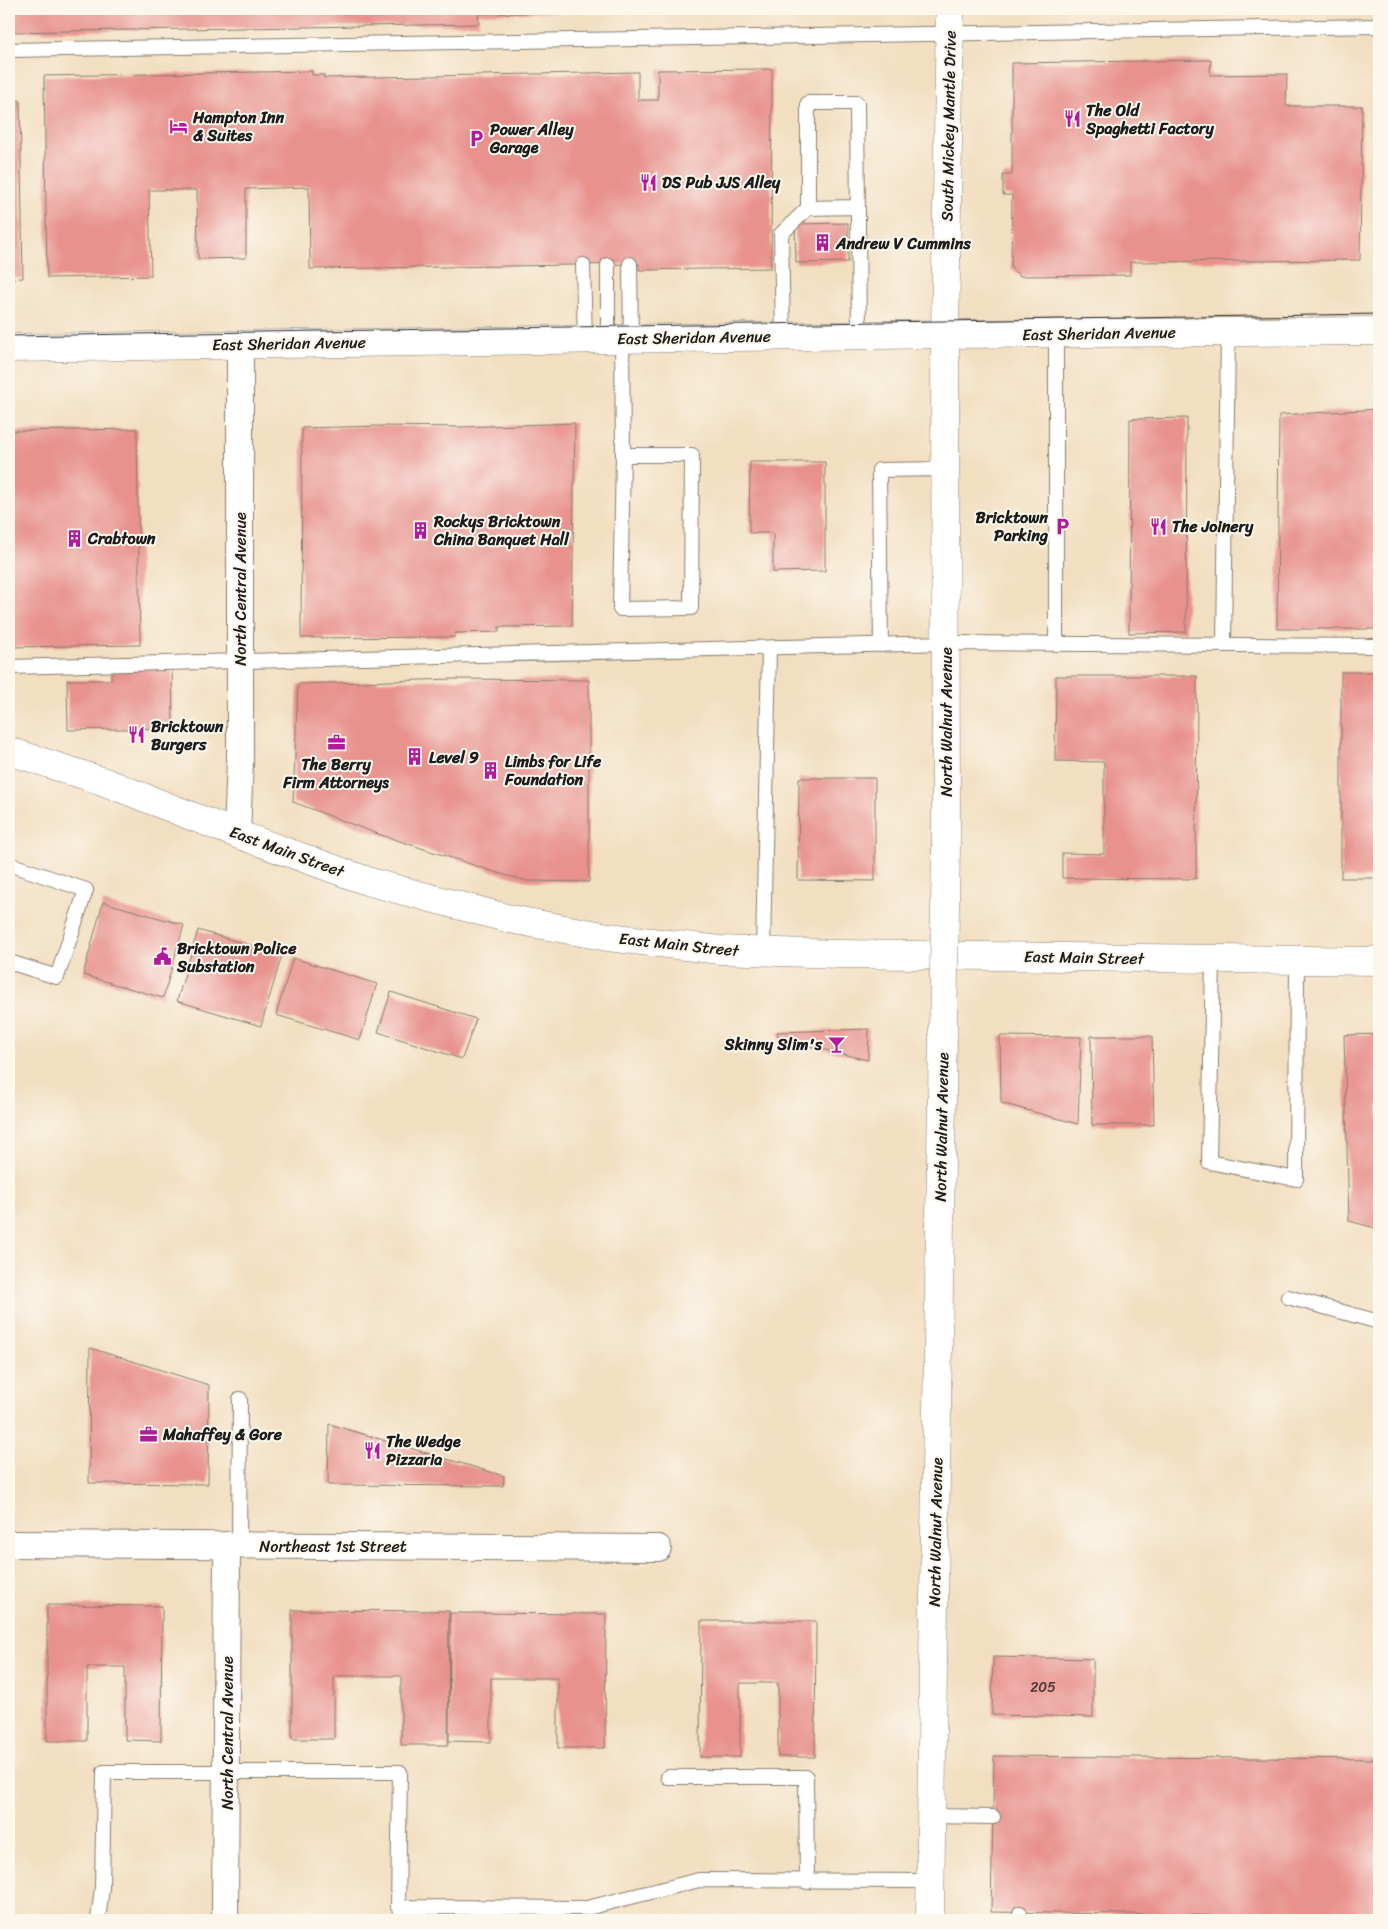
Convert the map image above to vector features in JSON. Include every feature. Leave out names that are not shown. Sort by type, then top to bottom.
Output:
[{"type":"street","name":"South Mickey Mantle Drive","points":[[945,334],[950,21]]},
{"type":"street","name":"East Sheridan Avenue","points":[[9,348],[612,338],[1379,330]]},
{"type":"street","name":"North Walnut Avenue","points":[[930,1920],[946,844],[945,334]]},
{"type":"street","name":"North Central Avenue","points":[[237,834],[240,761],[240,344]]},
{"type":"street","name":"East Main Street","points":[[9,751],[105,782],[237,834],[370,882],[510,919],[608,937],[720,950],[1379,962]]},
{"type":"street","name":"Northeast 1st Street","points":[[9,1544],[658,1548]]},
{"type":"street","name":"North Central Avenue","points":[[225,1920],[233,1545]]},
{"type":"lane","points":[[9,50],[950,21],[1379,26]]},
{"type":"lane","points":[[808,208],[808,104],[857,103],[859,335]]},
{"type":"lane","points":[[783,336],[782,234],[808,208],[857,207]]},
{"type":"lane","points":[[612,338],[630,264]]},
{"type":"lane","points":[[584,265],[612,338]]},
{"type":"lane","points":[[608,265],[612,338],[623,455],[620,610],[691,608],[692,455],[623,455]]},
{"type":"lane","points":[[1224,645],[1228,332]]},
{"type":"lane","points":[[1056,333],[1056,643]]},
{"type":"lane","points":[[881,644],[879,470],[945,469]]},
{"type":"lane","points":[[9,667],[946,643],[1379,646]]},
{"type":"lane","points":[[762,951],[769,648]]},
{"type":"lane","points":[[9,864],[86,890],[57,977],[9,962]]},
{"type":"lane","points":[[1213,959],[1209,1162],[1296,1179],[1297,960]]},
{"type":"lane","points":[[1288,1297],[1379,1322]]},
{"type":"lane","points":[[233,1545],[240,1399]]},
{"type":"lane","points":[[98,1920],[102,1888],[104,1772],[400,1772],[398,1907],[587,1908],[699,1880],[807,1882],[931,1881]]},
{"type":"lane","points":[[668,1777],[806,1777],[807,1882]]},
{"type":"lane","points":[[931,1816],[993,1817]]},
{"type":"building","points":[[9,9],[658,10],[478,14],[479,24],[9,32]]},
{"type":"building","points":[[1211,60],[1210,75],[1287,74],[1286,106],[1362,106],[1360,260],[1130,262],[1130,275],[1020,276],[1011,268],[1012,195],[1003,195],[1003,175],[1012,175],[1012,63]]},
{"type":"building","points":[[772,69],[771,268],[639,270],[639,264],[310,269],[309,187],[246,189],[246,258],[198,259],[197,190],[149,190],[151,276],[47,278],[44,76],[312,71],[312,75],[324,75],[324,78],[638,72],[638,100],[658,100],[658,70]]},
{"type":"building","points":[[20,100],[23,278],[9,279],[9,101]]},
{"type":"building","name":"Andrew V Cummins","points":[[848,223],[848,262],[796,263],[795,224]]},
{"type":"building","points":[[1379,409],[1379,629],[1277,629],[1279,415]]},
{"type":"building","name":"The Joinery","points":[[1187,418],[1186,632],[1129,633],[1130,419]]},
{"type":"building","points":[[575,423],[572,626],[499,627],[499,632],[455,633],[455,637],[301,638],[302,428],[461,427]]},
{"type":"building","name":"Crabtown","points":[[137,429],[140,645],[9,647],[9,431]]},
{"type":"building","points":[[750,462],[825,462],[825,571],[773,572],[773,533],[749,533]]},
{"type":"building","points":[[172,666],[173,728],[68,730],[67,680],[111,680],[111,667]]},
{"type":"building","points":[[1341,672],[1379,672],[1379,878],[1341,878]]},
{"type":"building","points":[[1056,676],[1197,676],[1196,879],[1062,878],[1062,853],[1104,854],[1104,762],[1055,761]]},
{"type":"building","points":[[452,679],[589,680],[589,882],[528,881],[501,874],[375,833],[293,802],[298,684]]},
{"type":"building","points":[[799,778],[875,778],[875,881],[798,880]]},
{"type":"building","points":[[103,902],[184,925],[163,998],[83,975]]},
{"type":"building","points":[[198,930],[282,955],[261,1026],[177,1001]]},
{"type":"building","points":[[293,958],[377,984],[360,1040],[276,1015]]},
{"type":"building","points":[[391,992],[476,1019],[462,1059],[378,1032]]},
{"type":"building","points":[[869,1029],[868,1060],[779,1039],[777,1032]]},
{"type":"building","points":[[1379,1034],[1379,1229],[1349,1221],[1344,1035]]},
{"type":"building","points":[[1000,1036],[1081,1037],[1078,1124],[1001,1103]]},
{"type":"building","points":[[1091,1036],[1152,1036],[1154,1125],[1092,1125]]},
{"type":"building","name":"Mahaffey & Gore","points":[[90,1348],[209,1385],[208,1484],[89,1483]]},
{"type":"building","name":"The Wedge Pizzaria","points":[[329,1424],[504,1476],[503,1486],[328,1485]]},
{"type":"building","points":[[47,1605],[162,1606],[161,1741],[125,1740],[125,1667],[87,1667],[87,1741],[47,1741]]},
{"type":"building","points":[[292,1610],[449,1611],[448,1745],[401,1745],[401,1676],[334,1676],[334,1739],[292,1739]]},
{"type":"building","points":[[450,1613],[606,1614],[605,1748],[558,1748],[558,1678],[491,1678],[491,1742],[449,1741]]},
{"type":"building","points":[[701,1621],[816,1621],[815,1757],[778,1757],[778,1683],[740,1683],[740,1757],[700,1757]]},
{"type":"building","points":[[993,1657],[1093,1659],[1093,1717],[992,1715]]},
{"type":"building","points":[[994,1756],[1379,1759],[1379,1918],[991,1912]]},
{"type":"tram line","points":[[9,336],[1379,314]]},
{"type":"place","name":"The Old Spaghetti Factory","points":[[1072,119]]},
{"type":"place","name":"Hampton Inn & Suites","points":[[179,126]]},
{"type":"place","name":"Power Alley Garage","points":[[476,138]]},
{"type":"place","name":"DS Pub JJS Alley","points":[[648,182]]},
{"type":"place","name":"Andrew V Cummins","points":[[822,243]]},
{"type":"place","name":"Bricktown Parking","points":[[1062,526]]},
{"type":"place","name":"The Joinery","points":[[1158,526]]},
{"type":"place","name":"Rockys Bricktown China Banquet Hall","points":[[420,530]]},
{"type":"place","name":"Crabtown","points":[[74,538]]},
{"type":"place","name":"Bricktown Burgers","points":[[137,735]]},
{"type":"place","name":"The Berry Firm Attorneys","points":[[336,743]]},
{"type":"place","name":"Level 9","points":[[415,757]]},
{"type":"place","name":"Limbs for Life Foundation","points":[[491,770]]},
{"type":"place","name":"Bricktown Police Substation","points":[[163,957]]},
{"type":"place","name":"Skinny Slim's","points":[[836,1044]]},
{"type":"place","name":"Mahaffey & Gore","points":[[149,1434]]},
{"type":"place","name":"The Wedge Pizzaria","points":[[372,1450]]}]
